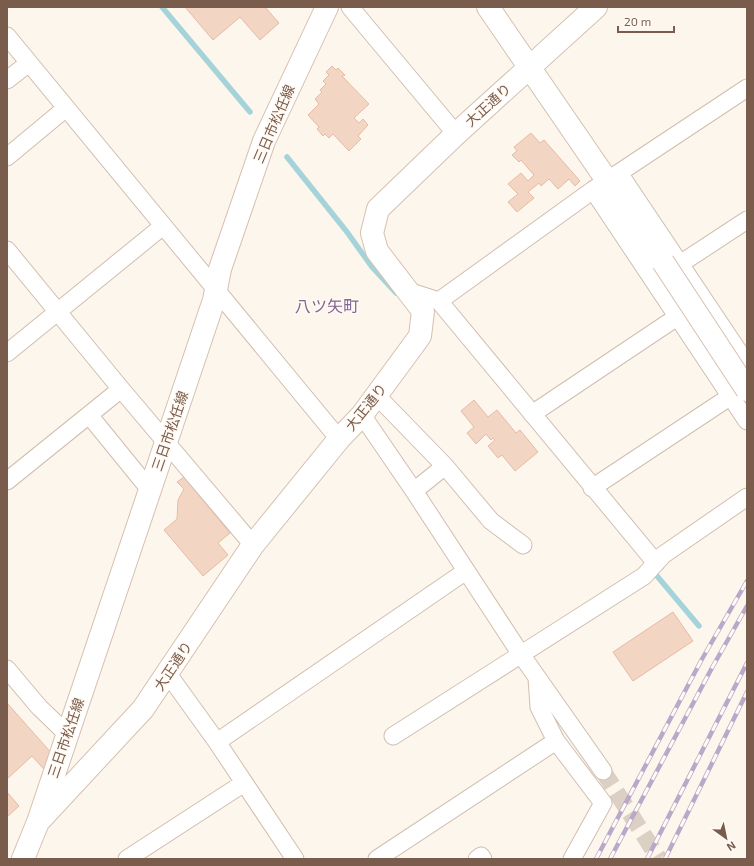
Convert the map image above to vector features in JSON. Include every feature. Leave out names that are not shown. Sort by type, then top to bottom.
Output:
[{"type":"street","name":"三日市松任線","points":[[23,859],[38,822],[150,490],[216,290],[220,269],[264,141],[327,7]]},
{"type":"street","points":[[350,7],[456,134]]},
{"type":"street","points":[[488,7],[606,181],[726,333],[742,346],[747,364]]},
{"type":"street","name":"大正通り","points":[[38,822],[143,709],[168,674],[253,545],[339,439],[362,415],[420,336],[423,311],[377,251],[372,233],[378,209],[456,134],[596,7]]},
{"type":"street","points":[[7,36],[339,439]]},
{"type":"street","points":[[7,80],[29,63]]},
{"type":"street","points":[[439,301],[606,181],[747,88]]},
{"type":"street","points":[[7,157],[66,108]]},
{"type":"street","points":[[606,181],[677,317],[700,350],[739,393]]},
{"type":"street","points":[[671,263],[747,220]]},
{"type":"street","points":[[7,353],[163,226]]},
{"type":"street","points":[[7,250],[121,389],[253,545]]},
{"type":"street","points":[[671,263],[739,393],[747,421]]},
{"type":"street","points":[[408,291],[439,301],[592,488],[653,567]]},
{"type":"street","points":[[532,414],[677,317]]},
{"type":"street","points":[[700,350],[726,333]]},
{"type":"street","points":[[7,481],[121,389]]},
{"type":"street","points":[[592,488],[739,393]]},
{"type":"street","points":[[376,395],[445,466],[491,521],[523,545]]},
{"type":"street","points":[[89,415],[150,490]]},
{"type":"street","points":[[362,415],[414,491],[520,653],[603,771]]},
{"type":"street","points":[[414,491],[445,466]]},
{"type":"street","points":[[393,736],[653,567],[663,556],[747,497]]},
{"type":"street","points":[[217,742],[466,571]]},
{"type":"street","points":[[7,669],[38,707],[67,734]]},
{"type":"street","points":[[168,674],[217,742],[293,858]]},
{"type":"street","points":[[538,678],[539,707],[556,741],[603,803],[572,859]]},
{"type":"street","points":[[377,859],[556,741]]},
{"type":"street","points":[[127,859],[244,783]]},
{"type":"street","points":[[477,859],[481,856],[483,859]]},
{"type":"building","points":[[185,7],[265,7],[279,23],[260,40],[240,17],[213,40]]},
{"type":"building","points":[[332,66],[336,70],[338,68],[345,75],[342,76],[369,104],[354,118],[359,123],[363,119],[368,125],[358,136],[361,139],[349,151],[333,134],[329,138],[325,134],[323,136],[317,129],[319,127],[308,115],[319,104],[315,99],[322,92],[320,90],[326,84],[323,81],[329,75],[326,72]]},
{"type":"building","points":[[531,133],[540,143],[544,140],[580,181],[575,186],[569,179],[558,189],[549,179],[541,186],[539,183],[528,192],[534,198],[517,212],[508,202],[518,194],[508,184],[521,173],[528,181],[534,175],[521,160],[519,162],[512,155],[517,151],[514,147]]},
{"type":"building","points":[[474,400],[488,417],[497,410],[516,433],[520,430],[538,452],[515,471],[502,455],[498,458],[488,446],[495,440],[493,438],[491,440],[486,434],[476,444],[467,433],[474,427],[461,411]]},
{"type":"building","points":[[184,477],[230,533],[218,543],[228,555],[203,576],[164,530],[177,519],[178,500],[184,489],[177,482]]},
{"type":"building","points":[[673,612],[693,641],[633,681],[613,652]]},
{"type":"building","points":[[7,703],[62,765],[50,776],[32,756],[7,779]]},
{"type":"building","points":[[7,792],[19,806],[7,817]]},
{"type":"waterway","points":[[162,7],[250,112]]},
{"type":"waterway","points":[[287,157],[347,232],[372,267],[396,293]]},
{"type":"waterway","points":[[652,570],[699,626]]},
{"type":"tunnel","points":[[603,771],[659,859]]},
{"type":"railway","points":[[596,859],[702,659],[747,581]]},
{"type":"railway","points":[[610,859],[713,666],[747,606]]},
{"type":"railway","points":[[647,859],[747,663]]},
{"type":"railway","points":[[665,859],[747,692]]},
{"type":"district","name":"八ツ矢町","points":[[327,306]]}]
